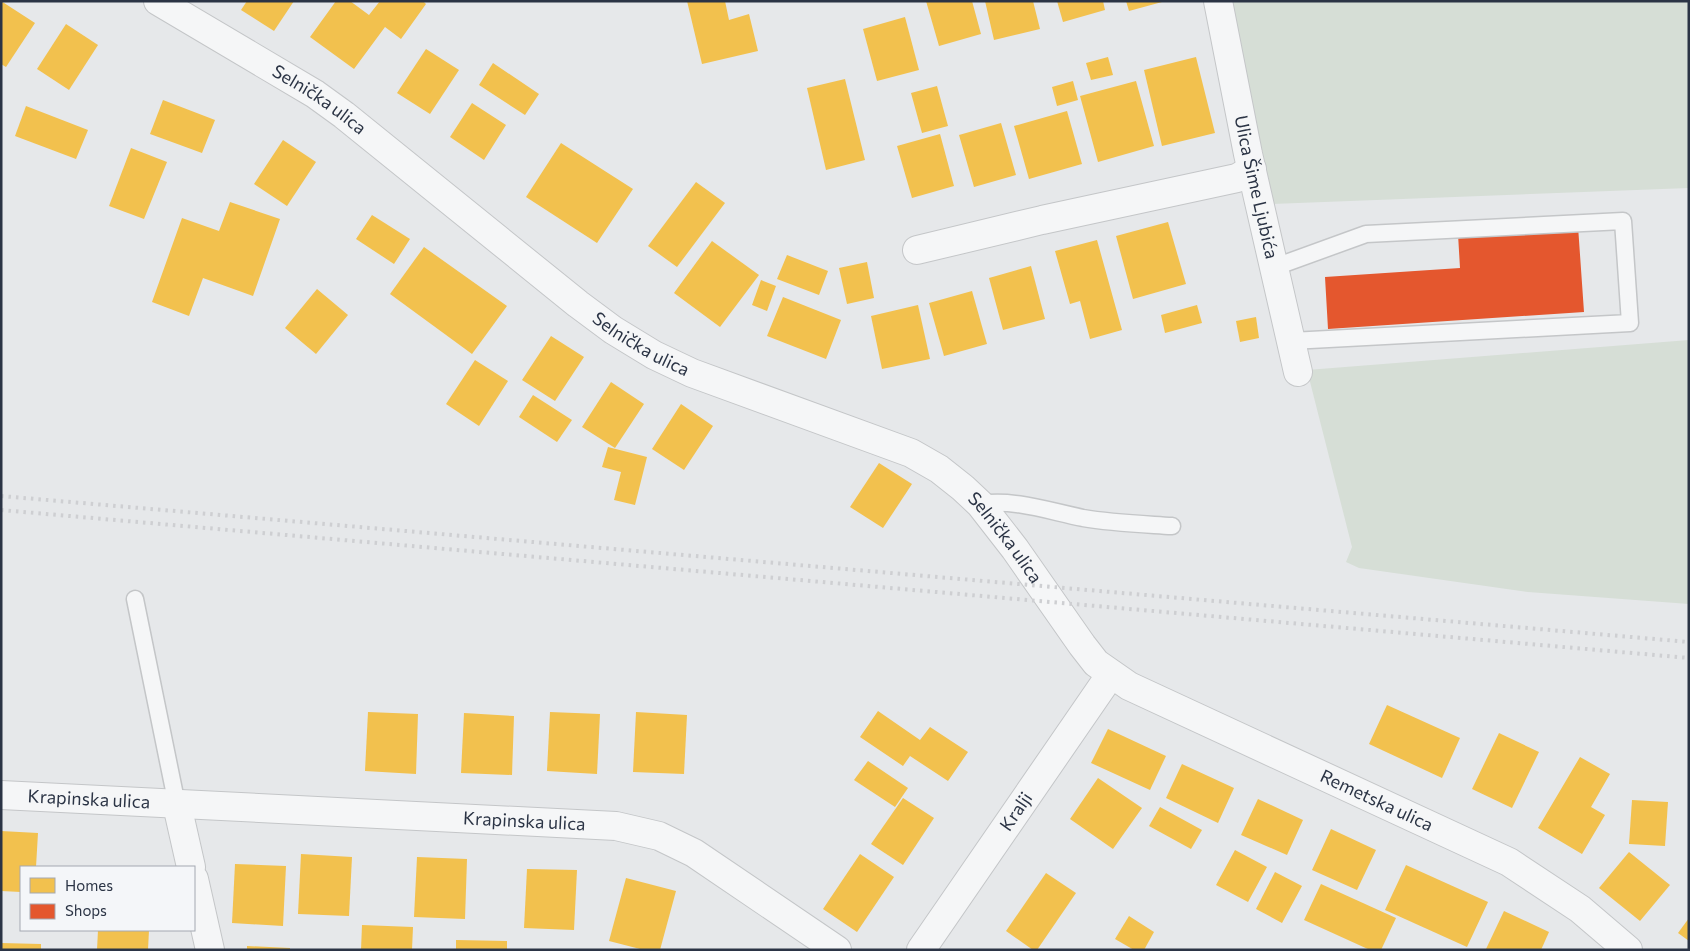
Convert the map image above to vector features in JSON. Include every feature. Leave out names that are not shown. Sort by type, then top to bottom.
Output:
[{"type":"street","name":"Selnička ulica","points":[[158,1],[315,94],[344,115],[555,287],[613,330],[692,373],[911,453],[939,469],[980,504],[1015,549],[1082,645],[1096,663],[1111,674]]},
{"type":"street","name":"Ulica Šime Ljubića","points":[[1218,1],[1252,169],[1298,372]]},
{"type":"street","points":[[918,250],[1042,220],[1237,178],[1252,169]]},
{"type":"street","name":"Kralji","points":[[922,950],[1111,674]]},
{"type":"street","name":"Remetska ulica","points":[[1111,674],[1129,686],[1509,862],[1580,910],[1628,950]]},
{"type":"street","name":"Krapinska ulica","points":[[1,795],[616,826],[659,836],[694,853],[837,950]]},
{"type":"street","points":[[177,805],[191,866]]},
{"type":"street","points":[[195,883],[210,950]]},
{"type":"lane","points":[[1275,268],[1366,234],[1623,221],[1630,322],[1291,341]]},
{"type":"lane","points":[[980,504],[1013,503],[1084,518],[1172,526]]},
{"type":"lane","points":[[135,600],[177,805]]},
{"type":"shaded area","points":[[1231,1],[1689,1],[1689,188],[1272,204]]},
{"type":"shaded area","points":[[1689,340],[1689,604],[1528,592],[1359,568],[1346,562],[1352,547],[1307,370]]},
{"type":"building: Homes","points":[[1,1],[35,23],[6,67],[1,64]]},
{"type":"building: Homes","points":[[247,1],[294,1],[274,31],[241,10]]},
{"type":"building: Homes","points":[[336,1],[350,1],[369,15],[380,1],[423,1],[426,4],[401,39],[385,27],[354,69],[310,37]]},
{"type":"building: Homes","points":[[687,1],[725,1],[729,20],[749,14],[758,51],[702,64]]},
{"type":"building: Homes","points":[[926,1],[972,1],[981,34],[939,46]]},
{"type":"building: Homes","points":[[985,1],[1033,1],[1040,29],[994,40]]},
{"type":"building: Homes","points":[[1057,1],[1103,1],[1105,10],[1063,22]]},
{"type":"building: Homes","points":[[1126,1],[1162,1],[1162,2],[1129,11]]},
{"type":"building: Homes","points":[[905,17],[919,70],[877,81],[863,29]]},
{"type":"building: Homes","points":[[66,24],[98,45],[69,90],[37,69]]},
{"type":"building: Homes","points":[[426,49],[459,70],[430,114],[397,93]]},
{"type":"building: Homes","points":[[1108,57],[1113,75],[1091,80],[1086,63]]},
{"type":"building: Homes","points":[[1196,57],[1215,133],[1162,146],[1144,70]]},
{"type":"building: Homes","points":[[493,63],[539,94],[525,115],[479,85]]},
{"type":"building: Homes","points":[[845,79],[865,160],[826,170],[807,88]]},
{"type":"building: Homes","points":[[1073,81],[1078,100],[1057,106],[1052,87]]},
{"type":"building: Homes","points":[[1136,81],[1154,146],[1098,162],[1080,96]]},
{"type":"building: Homes","points":[[937,86],[948,126],[922,133],[911,93]]},
{"type":"building: Homes","points":[[163,100],[215,120],[202,153],[150,134]]},
{"type":"building: Homes","points":[[472,103],[506,125],[484,160],[450,137]]},
{"type":"building: Homes","points":[[26,106],[88,130],[76,159],[15,136]]},
{"type":"building: Homes","points":[[1067,111],[1082,164],[1029,179],[1014,126]]},
{"type":"building: Homes","points":[[1001,123],[1016,175],[974,187],[959,135]]},
{"type":"building: Homes","points":[[940,134],[954,186],[912,198],[897,146]]},
{"type":"building: Homes","points":[[283,140],[316,162],[287,206],[254,184]]},
{"type":"building: Homes","points":[[561,143],[633,189],[597,243],[526,197]]},
{"type":"building: Homes","points":[[131,148],[167,162],[144,219],[109,206]]},
{"type":"building: Homes","points":[[696,182],[725,203],[677,267],[648,246]]},
{"type":"building: Homes","points":[[230,202],[280,219],[253,296],[203,278],[189,316],[152,302],[182,218],[219,231]]},
{"type":"building: Homes","points":[[372,215],[410,239],[394,264],[356,239]]},
{"type":"building: Homes","points":[[1168,222],[1186,284],[1133,299],[1116,236]]},
{"type":"building: Homes","points":[[1097,240],[1122,330],[1090,339],[1080,301],[1070,304],[1055,251]]},
{"type":"building: Homes","points":[[712,241],[759,275],[720,327],[674,293]]},
{"type":"building: Homes","points":[[424,247],[507,306],[472,354],[390,294]]},
{"type":"building: Homes","points":[[787,255],[828,271],[819,295],[777,279]]},
{"type":"building: Homes","points":[[867,262],[874,298],[847,304],[839,268]]},
{"type":"building: Homes","points":[[1031,266],[1045,319],[1003,330],[989,278]]},
{"type":"building: Homes","points":[[761,280],[776,286],[767,311],[752,305]]},
{"type":"building: Homes","points":[[317,289],[348,315],[316,354],[285,328]]},
{"type":"building: Homes","points":[[972,291],[987,344],[944,356],[929,303]]},
{"type":"building: Homes","points":[[783,297],[841,320],[826,359],[767,336]]},
{"type":"building: Homes","points":[[918,305],[930,359],[882,369],[871,316]]},
{"type":"building: Homes","points":[[1197,305],[1202,323],[1165,333],[1161,315]]},
{"type":"building: Homes","points":[[1256,317],[1259,338],[1240,342],[1236,321]]},
{"type":"building: Homes","points":[[551,336],[584,357],[555,401],[522,380]]},
{"type":"building: Homes","points":[[475,360],[508,381],[479,426],[446,404]]},
{"type":"building: Homes","points":[[611,382],[644,404],[615,448],[582,427]]},
{"type":"building: Homes","points":[[533,395],[572,420],[557,442],[519,417]]},
{"type":"building: Homes","points":[[681,404],[713,426],[684,470],[652,449]]},
{"type":"building: Homes","points":[[608,447],[647,457],[635,505],[614,500],[621,472],[602,467]]},
{"type":"building: Homes","points":[[879,463],[912,484],[883,528],[850,507]]},
{"type":"building: Homes","points":[[1387,705],[1460,738],[1442,778],[1369,744]]},
{"type":"building: Homes","points":[[878,711],[920,740],[930,727],[968,752],[948,781],[910,756],[903,766],[860,737]]},
{"type":"building: Homes","points":[[368,712],[418,714],[416,774],[365,771]]},
{"type":"building: Homes","points":[[550,712],[600,714],[597,774],[547,771]]},
{"type":"building: Homes","points":[[636,712],[687,715],[684,774],[633,772]]},
{"type":"building: Homes","points":[[464,713],[514,716],[512,775],[461,773]]},
{"type":"building: Homes","points":[[1108,729],[1166,756],[1150,790],[1091,763]]},
{"type":"building: Homes","points":[[1499,733],[1539,752],[1512,808],[1472,789]]},
{"type":"building: Homes","points":[[1580,757],[1610,774],[1591,807],[1605,815],[1582,854],[1538,828]]},
{"type":"building: Homes","points":[[868,761],[908,788],[895,807],[854,780]]},
{"type":"building: Homes","points":[[1182,764],[1234,788],[1218,823],[1166,798]]},
{"type":"building: Homes","points":[[1098,778],[1142,808],[1113,849],[1070,819]]},
{"type":"building: Homes","points":[[903,798],[934,818],[903,865],[871,844]]},
{"type":"building: Homes","points":[[1258,799],[1303,820],[1287,855],[1241,835]]},
{"type":"building: Homes","points":[[1632,800],[1668,802],[1665,846],[1629,844]]},
{"type":"building: Homes","points":[[1160,807],[1202,830],[1191,849],[1149,826]]},
{"type":"building: Homes","points":[[1331,829],[1376,850],[1357,890],[1312,870]]},
{"type":"building: Homes","points":[[1,831],[38,833],[36,866],[20,866],[20,892],[1,891]]},
{"type":"building: Homes","points":[[1235,850],[1267,867],[1248,902],[1216,885]]},
{"type":"building: Homes","points":[[1629,852],[1670,885],[1640,921],[1599,888]]},
{"type":"building: Homes","points":[[301,854],[352,857],[349,916],[298,914]]},
{"type":"building: Homes","points":[[860,854],[894,877],[857,932],[823,909]]},
{"type":"building: Homes","points":[[417,857],[467,859],[465,919],[414,917]]},
{"type":"building: Homes","points":[[235,864],[286,866],[283,926],[232,923]]},
{"type":"building: Homes","points":[[1406,865],[1488,902],[1467,947],[1385,910]]},
{"type":"building: Homes","points":[[527,869],[577,870],[574,930],[524,928]]},
{"type":"building: Homes","points":[[1275,872],[1302,886],[1282,923],[1256,909]]},
{"type":"building: Homes","points":[[1046,873],[1076,893],[1037,950],[1033,950],[1006,931]]},
{"type":"building: Homes","points":[[626,878],[676,891],[660,950],[644,950],[609,941]]},
{"type":"building: Homes","points":[[1321,884],[1396,918],[1381,950],[1370,950],[1304,920]]},
{"type":"building: Homes","points":[[1504,911],[1549,932],[1541,950],[1486,949]]},
{"type":"building: Homes","points":[[1129,916],[1154,932],[1144,950],[1134,950],[1115,939]]},
{"type":"building: Homes","points":[[1689,918],[1689,941],[1678,933]]},
{"type":"building: Homes","points":[[362,925],[413,927],[412,950],[361,950]]},
{"type":"building: Homes","points":[[98,931],[149,931],[148,950],[97,950]]},
{"type":"building: Homes","points":[[456,940],[507,941],[507,950],[456,950]]},
{"type":"building: Homes","points":[[1,943],[41,944],[41,950],[1,950]]},
{"type":"building: Homes","points":[[247,946],[290,948],[290,950],[247,950]]},
{"type":"building: Shops","points":[[1578,226],[1584,312],[1328,329],[1325,277],[1460,268],[1458,234]]},
{"type":"railway","points":[[1,496],[1689,642]]},
{"type":"railway","points":[[1,510],[1689,658]]}]
